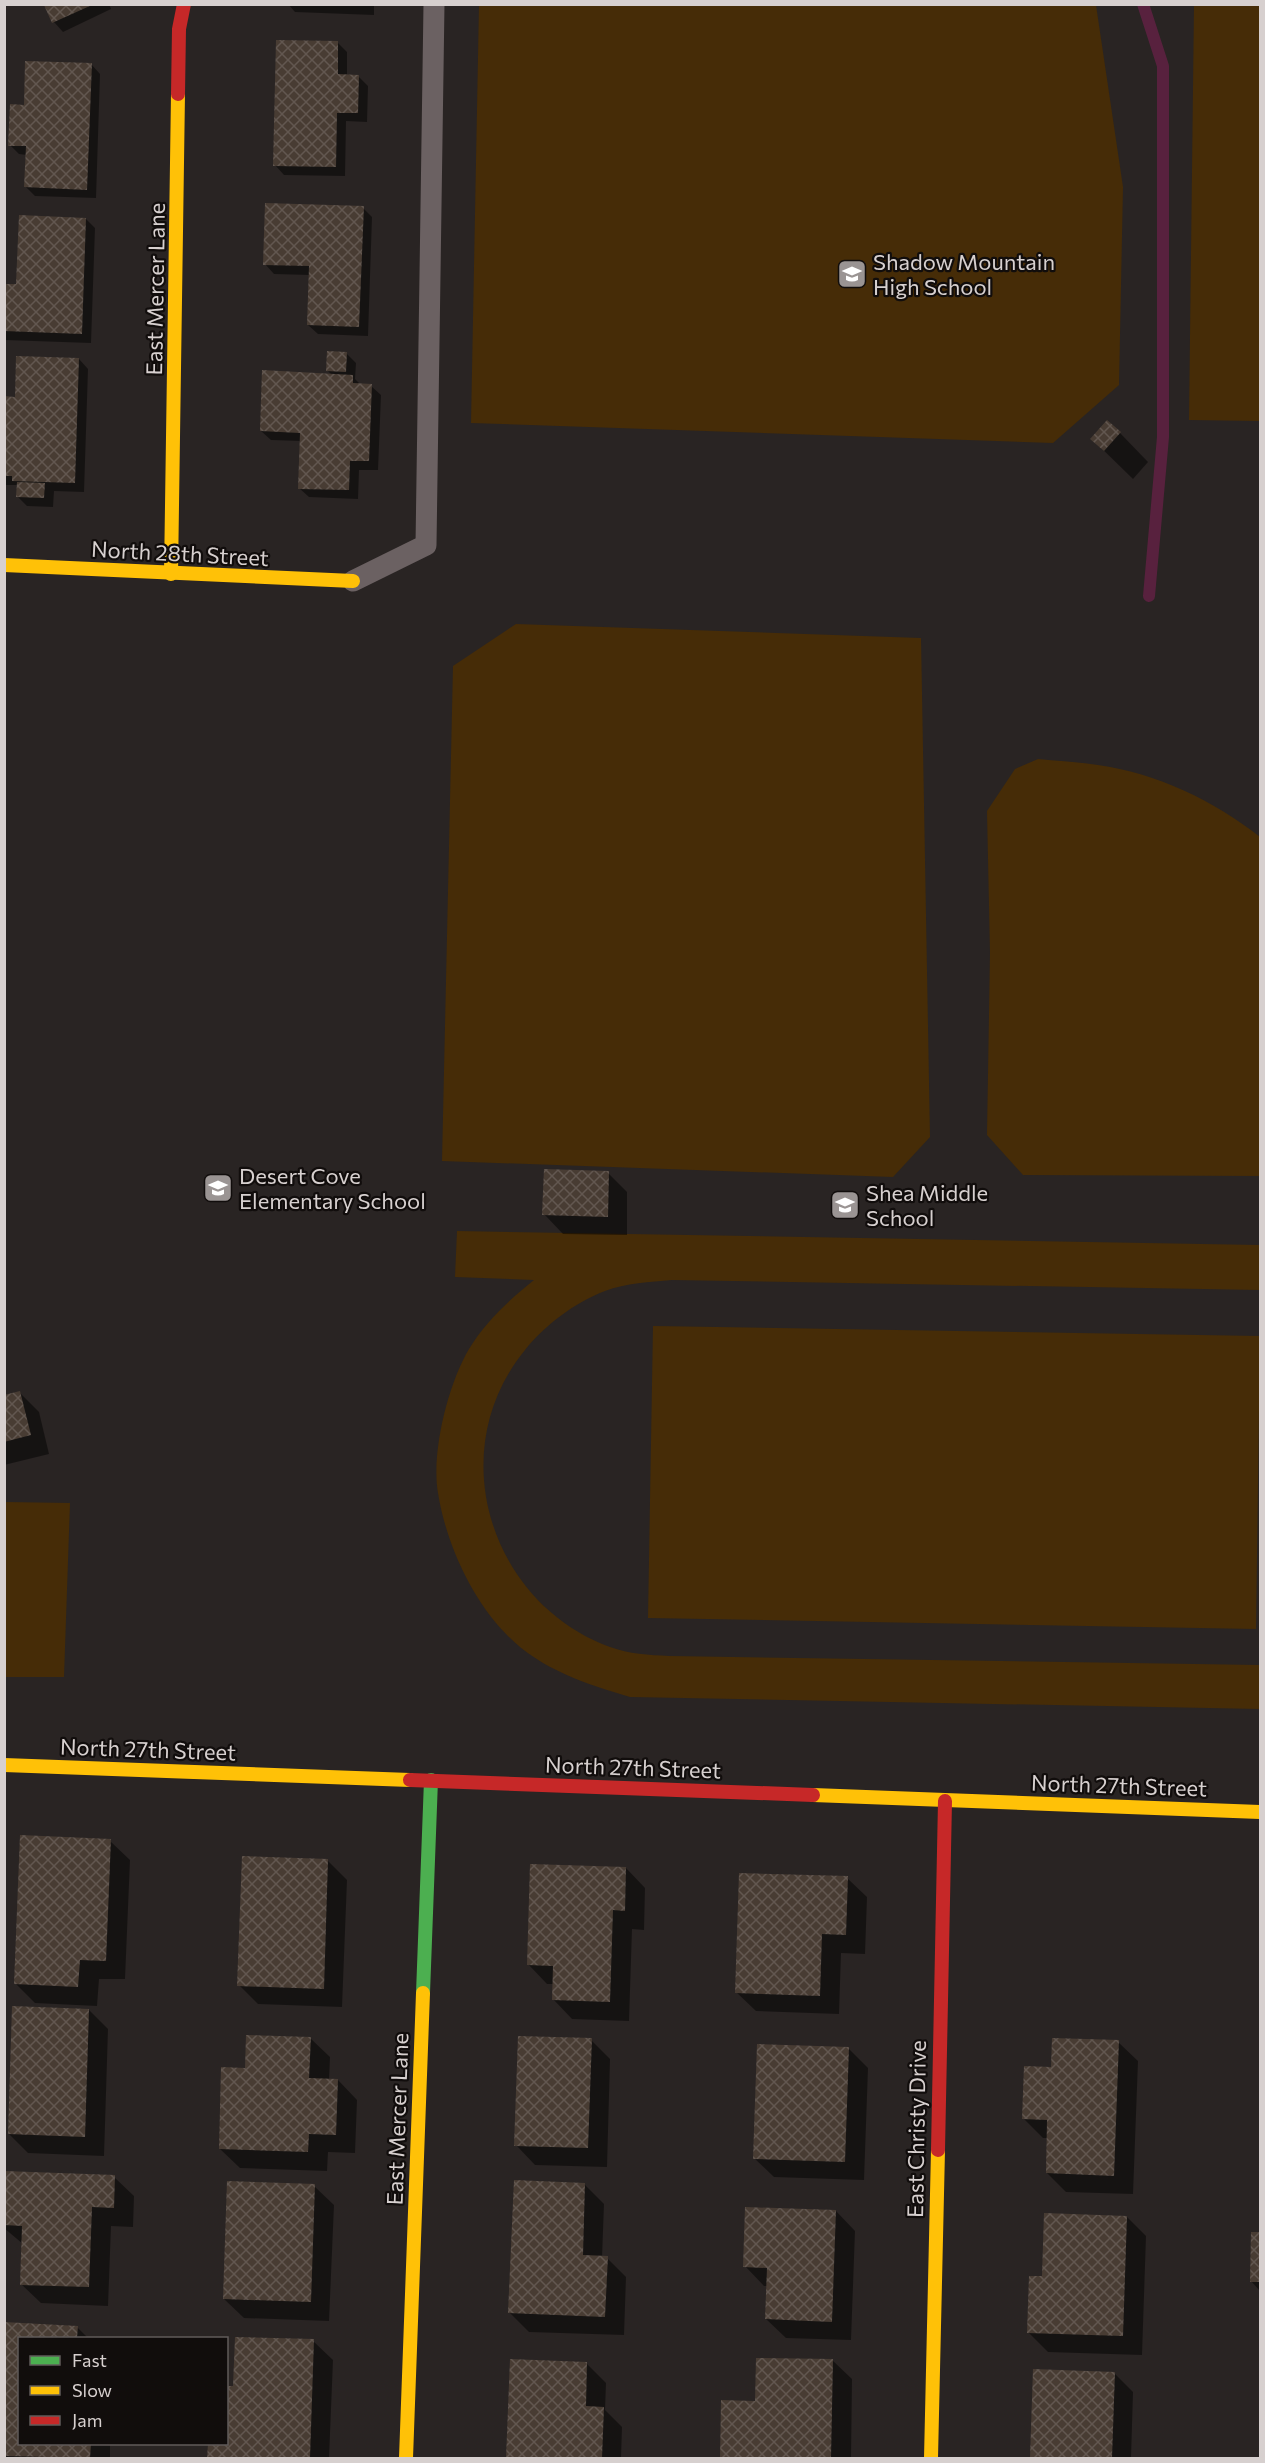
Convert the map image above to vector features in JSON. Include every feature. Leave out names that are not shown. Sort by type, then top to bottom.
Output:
[{"type":"street","name":"East Mercer Lane","points":[[171,574],[179,29],[184,4]]},
{"type":"street","name":"North 28th Street","points":[[4,566],[353,581]]},
{"type":"street","name":"North 27th Street","points":[[4,1766],[1260,1812]]},
{"type":"street","name":"East Mercer Lane","points":[[406,2458],[431,1780]]},
{"type":"street","name":"East Christy Drive","points":[[931,2458],[945,1801]]},
{"type":"lane","points":[[353,581],[426,545],[434,4]]},
{"type":"shaded area","points":[[479,5],[1096,5],[1123,187],[1119,385],[1053,443],[471,423]]},
{"type":"shaded area","points":[[1194,5],[1260,5],[1260,421],[1189,420]]},
{"type":"shaded area","points":[[516,624],[921,638],[930,1137],[893,1177],[442,1161],[453,666]]},
{"type":"shaded area","points":[[1038,759],[1120,769],[1163,782],[1184,790],[1224,812],[1260,837],[1260,1176],[1023,1175],[987,1135],[990,953],[987,811],[1015,769]]},
{"type":"shaded area","points":[[457,1231],[1260,1245],[1260,1290],[672,1280],[613,1288],[593,1296],[561,1316],[525,1350],[500,1390],[486,1433],[484,1477],[491,1520],[508,1560],[534,1596],[568,1626],[610,1647],[639,1654],[669,1656],[1260,1665],[1260,1709],[630,1697],[580,1681],[548,1666],[533,1657],[506,1634],[493,1620],[471,1587],[447,1531],[438,1493],[436,1477],[439,1439],[448,1399],[461,1364],[490,1320],[534,1280],[455,1277]]},
{"type":"shaded area","points":[[653,1326],[1260,1336],[1256,1629],[648,1618]]},
{"type":"shaded area","points":[[5,1502],[70,1503],[64,1677],[5,1677]]},
{"type":"building","points":[[44,5],[92,5],[52,23]]},
{"type":"building","points":[[276,40],[338,41],[338,74],[359,75],[358,113],[337,113],[336,167],[273,166]]},
{"type":"building","points":[[25,61],[92,63],[87,190],[24,187],[26,146],[8,146],[10,104],[24,105]]},
{"type":"building","points":[[265,203],[364,206],[359,327],[307,325],[309,266],[263,265]]},
{"type":"building","points":[[19,215],[86,218],[82,334],[4,331],[4,284],[16,284]]},
{"type":"building","points":[[327,351],[347,352],[346,372],[326,371]]},
{"type":"building","points":[[16,356],[79,358],[75,483],[12,481],[12,476],[4,476],[4,396],[15,397]]},
{"type":"building","points":[[262,370],[353,375],[353,383],[372,384],[369,461],[350,461],[349,490],[298,489],[300,433],[260,431]]},
{"type":"building","points":[[1107,420],[1121,432],[1104,451],[1090,439]]},
{"type":"building","points":[[17,482],[45,483],[44,498],[16,497]]},
{"type":"building","points":[[544,1169],[609,1171],[608,1217],[542,1215]]},
{"type":"building","points":[[20,1391],[31,1435],[4,1442],[4,1395]]},
{"type":"building","points":[[20,1835],[111,1839],[106,1961],[80,1960],[78,1987],[14,1984]]},
{"type":"building","points":[[242,1856],[328,1859],[324,1989],[237,1986]]},
{"type":"building","points":[[530,1864],[626,1867],[625,1911],[613,1910],[610,2002],[552,2000],[553,1966],[527,1965]]},
{"type":"building","points":[[739,1873],[848,1876],[846,1935],[822,1934],[820,1996],[735,1993]]},
{"type":"building","points":[[12,2006],[89,2009],[85,2137],[8,2134]]},
{"type":"building","points":[[246,2035],[311,2037],[309,2078],[338,2079],[336,2135],[309,2134],[308,2152],[219,2149],[221,2067],[245,2068]]},
{"type":"building","points":[[518,2036],[592,2038],[588,2148],[514,2146]]},
{"type":"building","points":[[1052,2038],[1119,2040],[1114,2176],[1046,2173],[1047,2120],[1022,2119],[1024,2066],[1051,2067]]},
{"type":"building","points":[[757,2044],[849,2047],[845,2162],[753,2159]]},
{"type":"building","points":[[4,2171],[115,2175],[114,2208],[92,2207],[89,2287],[20,2285],[22,2226],[4,2225]]},
{"type":"building","points":[[514,2180],[585,2183],[583,2255],[608,2256],[605,2317],[508,2313]]},
{"type":"building","points":[[227,2181],[315,2184],[311,2302],[223,2299]]},
{"type":"building","points":[[745,2207],[836,2210],[832,2322],[765,2319],[767,2268],[743,2267]]},
{"type":"building","points":[[1044,2213],[1127,2216],[1123,2336],[1027,2333],[1029,2276],[1042,2276]]},
{"type":"building","points":[[1251,2232],[1260,2232],[1260,2282],[1250,2282]]},
{"type":"building","points":[[4,2322],[78,2326],[77,2337],[18,2337],[18,2445],[91,2445],[90,2458],[4,2456]]},
{"type":"building","points":[[235,2337],[314,2339],[310,2458],[207,2458],[208,2445],[228,2445],[228,2386],[233,2386]]},
{"type":"building","points":[[756,2358],[833,2359],[831,2458],[720,2458],[721,2400],[755,2401]]},
{"type":"building","points":[[510,2359],[587,2362],[586,2406],[604,2407],[602,2458],[506,2458]]},
{"type":"building","points":[[1033,2369],[1115,2372],[1112,2458],[1030,2458]]},
{"type":"waterway","points":[[1143,4],[1163,66],[1163,437],[1149,596]]},
{"type":"traffic: fast","points":[[423,1993],[431,1780]]},
{"type":"traffic: slow","points":[[171,574],[178,94]]},
{"type":"traffic: slow","points":[[4,565],[353,581]]},
{"type":"traffic: slow","points":[[4,1765],[410,1780]]},
{"type":"traffic: slow","points":[[813,1795],[1260,1812]]},
{"type":"traffic: slow","points":[[406,2458],[423,1993]]},
{"type":"traffic: slow","points":[[931,2458],[938,2150]]},
{"type":"traffic: jam","points":[[178,94],[179,29],[184,4]]},
{"type":"traffic: jam","points":[[410,1780],[813,1795]]},
{"type":"traffic: jam","points":[[938,2150],[945,1801]]},
{"type":"place","name":"Shadow Mountain High School","points":[[852,274]]},
{"type":"place","name":"Desert Cove Elementary School","points":[[218,1188]]},
{"type":"place","name":"Shea Middle School","points":[[845,1205]]}]
